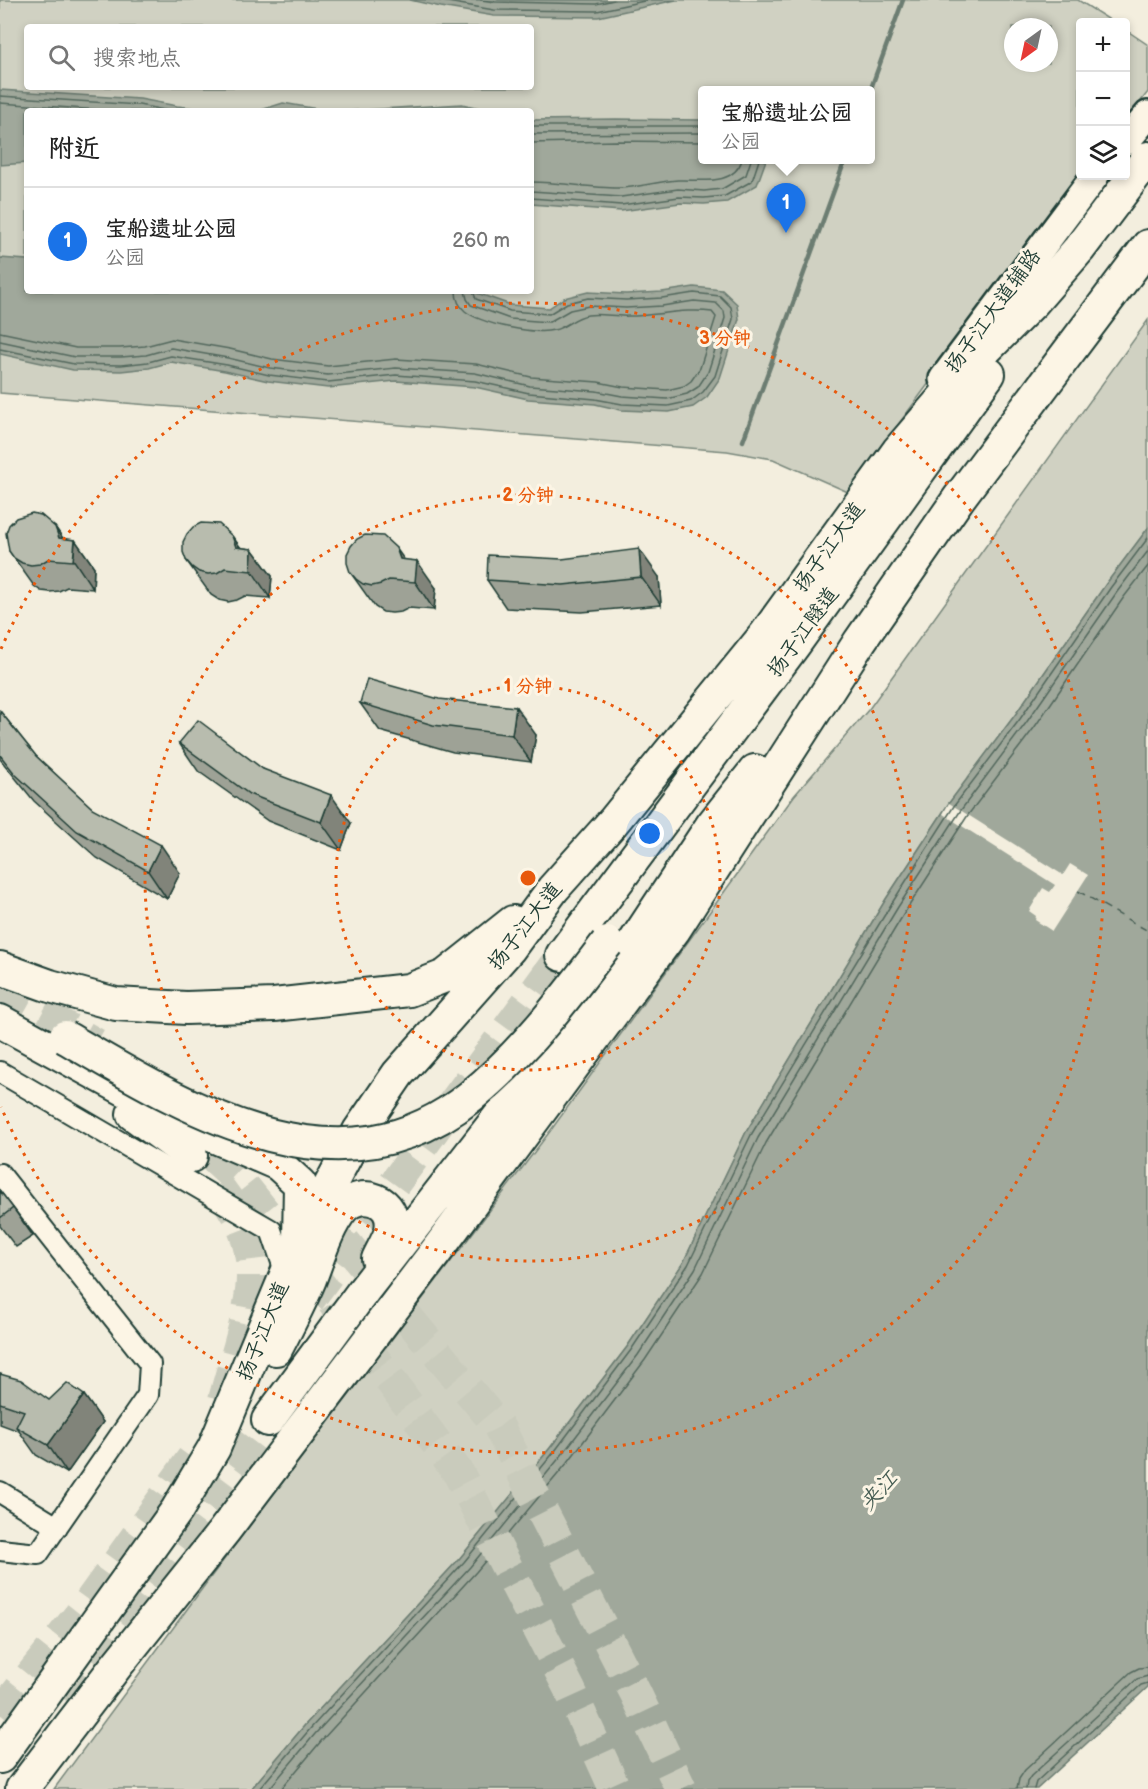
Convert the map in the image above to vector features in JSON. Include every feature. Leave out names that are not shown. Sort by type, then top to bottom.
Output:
[{"type":"highway","name":"扬子江大道","points":[[0,1757],[177,1510],[214,1448],[299,1244],[359,1131],[398,1074],[509,949],[553,889],[613,822],[765,634],[898,451],[984,351],[1033,302],[1079,249],[1148,158]]},
{"type":"highway","points":[[23,1788],[116,1666],[224,1531],[428,1262],[674,930],[860,640],[959,498],[1148,246]]},
{"type":"highway","name":"扬子江隧道","points":[[562,955],[794,645],[996,364],[1033,302]]},
{"type":"highway","points":[[0,1004],[65,1037],[127,1073],[241,1128],[284,1139],[325,1145],[359,1143],[396,1136],[432,1122],[470,1096],[508,1062],[562,1002],[608,943],[712,825],[860,640]]},
{"type":"highway","points":[[268,1420],[364,1290],[628,952],[712,825]]},
{"type":"highway","points":[[0,968],[50,986],[116,1004],[174,1007],[274,1005],[409,990],[445,976],[553,889]]},
{"type":"highway","points":[[0,1021],[197,1129],[278,1164],[300,1184],[299,1244]]},
{"type":"highway","points":[[0,1037],[93,1089],[153,1127],[191,1156]]},
{"type":"highway","points":[[214,1448],[255,1390],[300,1304],[336,1218],[352,1200],[365,1197],[378,1200],[386,1207],[391,1218],[392,1230],[364,1290]]},
{"type":"main road","points":[[1130,135],[1148,115]]},
{"type":"main road","name":"扬子江大道辅路","points":[[898,451],[934,391],[1092,180]]},
{"type":"street","points":[[0,1072],[272,1230],[286,1274]]},
{"type":"street","points":[[0,1174],[150,1364],[148,1395],[38,1554],[0,1550]]},
{"type":"street","points":[[0,1492],[57,1527]]},
{"type":"shaded area","points":[[0,0],[1078,0],[1107,18],[1076,18],[1076,180],[1080,180],[848,492],[773,459],[727,451],[0,393]]},
{"type":"shaded area","points":[[1130,33],[1148,45],[1148,92],[1130,115]]},
{"type":"shaded area","points":[[1148,320],[1148,528],[1015,715],[949,803],[886,899],[746,1132],[683,1263],[627,1347],[550,1448],[460,1558],[305,1725],[251,1789],[54,1789],[213,1574],[551,1130],[794,796],[869,709]]},
{"type":"water","points":[[410,0],[676,0],[598,17],[494,16]]},
{"type":"water","points":[[0,90],[140,99],[195,108],[24,108],[24,163],[0,165]]},
{"type":"water","points":[[283,103],[312,108],[267,108]]},
{"type":"water","points":[[462,104],[480,108],[396,108]]},
{"type":"water","points":[[534,120],[698,120],[698,164],[765,164],[757,185],[727,202],[680,203],[621,211],[534,204]]},
{"type":"water","points":[[0,258],[24,260],[24,294],[480,294],[511,305],[549,308],[564,298],[588,292],[626,294],[694,287],[722,290],[737,304],[739,319],[720,378],[707,397],[693,407],[669,412],[621,410],[595,404],[528,399],[475,387],[396,381],[328,388],[268,381],[171,362],[149,368],[121,371],[73,370],[0,354]]},
{"type":"water","name":"夹江","points":[[1148,528],[1148,1687],[1037,1789],[251,1789],[305,1725],[460,1558],[550,1448],[627,1347],[683,1263],[746,1132],[886,899],[949,803],[1015,715]]},
{"type":"pier","points":[[949,803],[1063,875],[1070,864],[1088,875],[1052,931],[1035,920],[1036,916],[1029,911],[1043,888],[1050,892],[1055,885],[943,814]]},
{"type":"building","points":[[32,513],[41,515],[55,527],[59,538],[75,540],[73,561],[48,559],[40,564],[31,565],[14,558],[9,551],[6,533],[9,525],[16,518]]},
{"type":"building","points":[[201,523],[219,524],[232,536],[236,547],[252,549],[251,571],[225,568],[217,573],[208,574],[192,567],[183,552],[183,542],[193,527]]},
{"type":"building","points":[[365,535],[383,536],[396,548],[400,559],[417,561],[415,582],[389,580],[372,586],[356,579],[350,572],[347,554],[357,539]]},
{"type":"building","points":[[639,549],[641,577],[563,585],[487,580],[488,555],[562,559]]},
{"type":"building","points":[[367,679],[439,699],[516,707],[512,735],[433,725],[360,703]]},
{"type":"building","points":[[0,711],[36,756],[92,808],[161,845],[148,871],[77,831],[15,774],[0,755]]},
{"type":"building","points":[[198,720],[263,769],[331,795],[321,822],[249,794],[179,743]]},
{"type":"building","points":[[0,1191],[13,1208],[0,1218]]},
{"type":"building","points":[[0,1374],[21,1380],[49,1400],[67,1383],[84,1395],[48,1445],[16,1427],[24,1411],[0,1403]]},
{"type":"waterway","points":[[872,86],[903,0]]},
{"type":"waterway","points":[[743,441],[844,164]]},
{"type":"ferry route","points":[[1078,891],[1148,931]]},
{"type":"tunnel","points":[[309,1300],[562,955]]},
{"type":"tunnel","points":[[0,990],[96,1044]]},
{"type":"tunnel","points":[[173,1124],[200,1145],[243,1185],[299,1256],[459,1474],[570,1690],[615,1789]]},
{"type":"tunnel","points":[[219,1188],[232,1207],[247,1238],[252,1273],[246,1319],[224,1400]]},
{"type":"tunnel","points":[[312,1208],[333,1228],[499,1427],[636,1694],[681,1789]]},
{"type":"tunnel","points":[[61,1697],[268,1420]]},
{"type":"tunnel","points":[[0,1714],[85,1608],[199,1449]]},
{"type":"place","name":"宝船遗址公园","points":[[786,233]]}]
